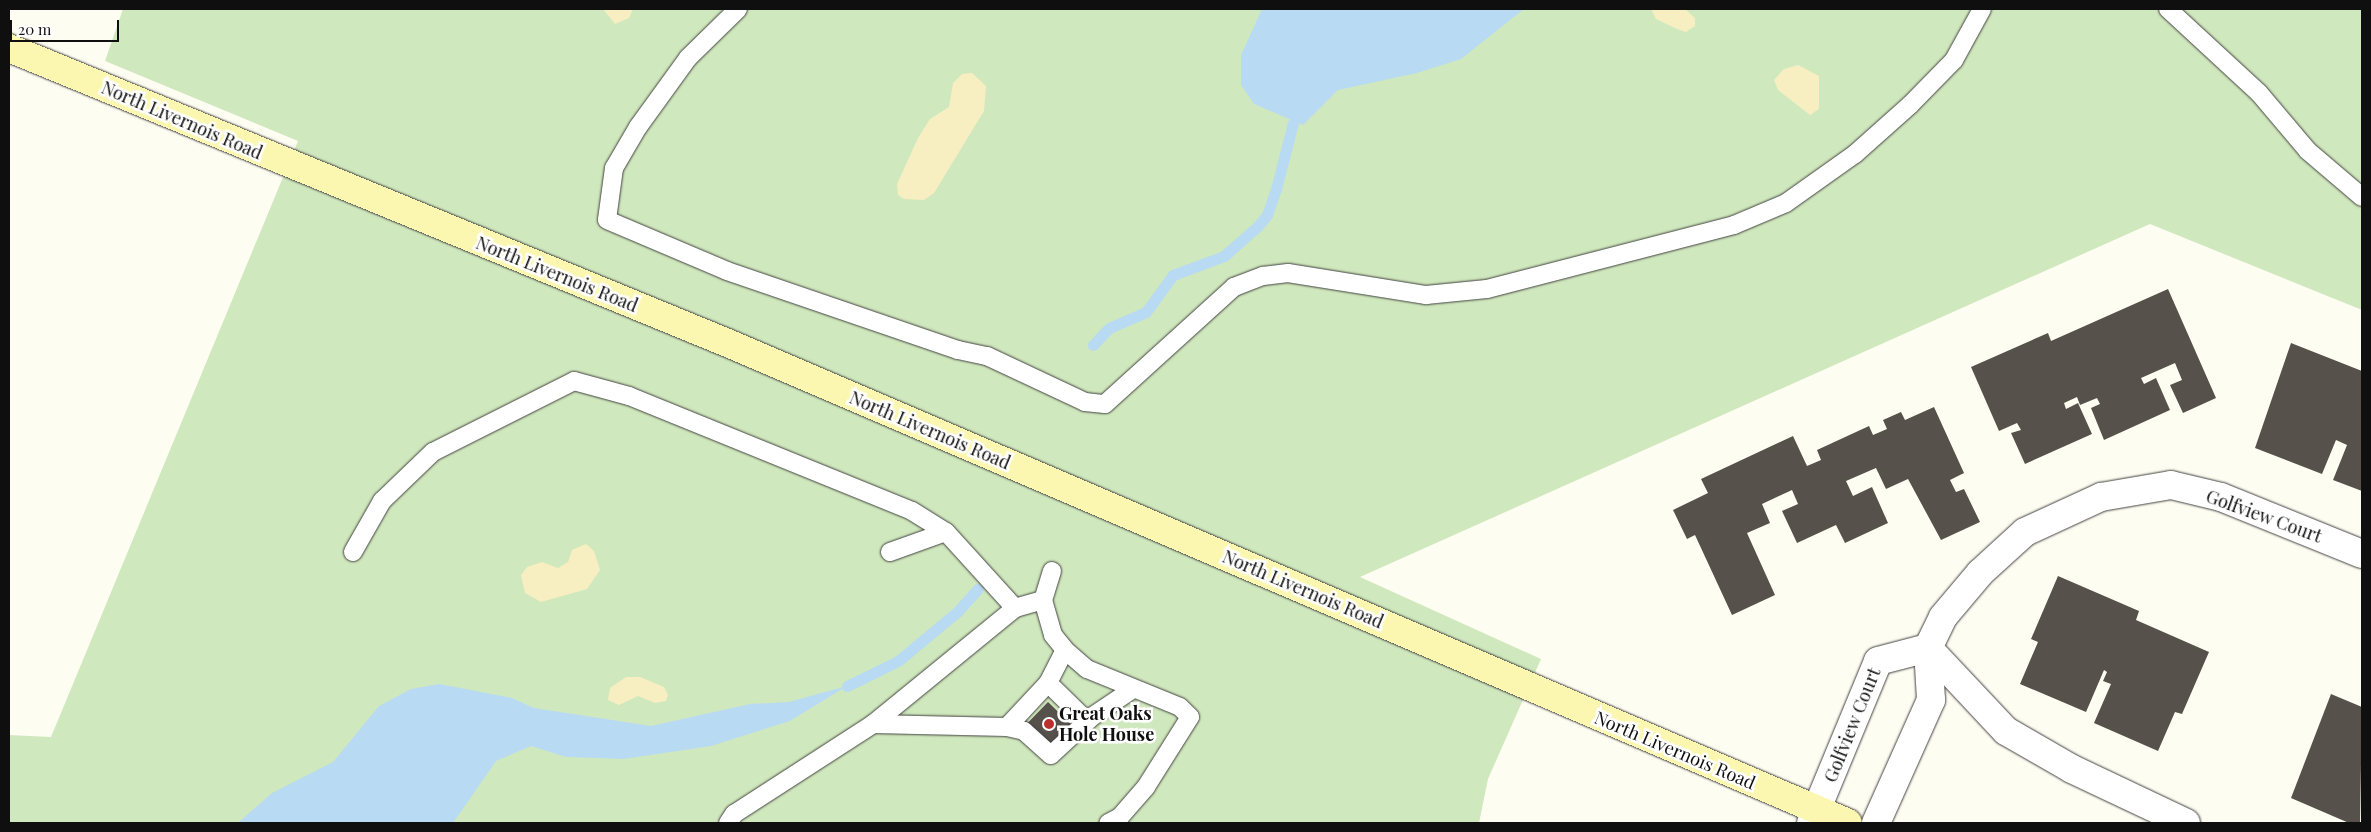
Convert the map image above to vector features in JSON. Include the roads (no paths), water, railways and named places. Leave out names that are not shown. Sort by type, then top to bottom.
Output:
[{"type":"main road","name":"North Livernois Road","points":[[9,48],[730,344],[1814,816],[1848,823]]},
{"type":"street","name":"Golfview Court","points":[[1814,816],[1878,661],[1928,648],[1958,598],[2025,532],[2101,497],[2171,485],[2220,497],[2362,554]]},
{"type":"street","points":[[1876,823],[1931,700],[1928,648]]},
{"type":"street","points":[[1928,648],[2006,730],[2072,769],[2186,823]]},
{"type":"lane","points":[[738,9],[688,58],[638,127],[614,168],[607,220],[727,271],[958,350],[987,356],[1085,402],[1106,404],[1234,287],[1263,276],[1288,273],[1426,295],[1487,289],[1734,225],[1786,203],[1855,154],[1910,105],[1954,60],[1982,9]]},
{"type":"lane","points":[[2168,9],[2259,93],[2308,151],[2362,197]]},
{"type":"lane","points":[[353,552],[382,501],[433,452],[499,416],[574,381],[629,396],[912,511],[946,532],[1015,608]]},
{"type":"lane","points":[[890,552],[946,532]]},
{"type":"lane","points":[[1052,571],[1043,600],[1053,635],[1065,650],[1087,669],[1180,707],[1190,717],[1146,787],[1120,818],[1108,823]]},
{"type":"lane","points":[[728,823],[734,814],[872,724],[1015,608],[1043,600]]},
{"type":"lane","points":[[1008,728],[1048,684],[1065,650]]},
{"type":"lane","points":[[1048,684],[1087,721]]},
{"type":"lane","points":[[872,724],[1008,728],[1024,731],[1051,755],[1087,721],[1133,689]]},
{"type":"water","points":[[1262,9],[1524,9],[1461,59],[1417,73],[1338,90],[1303,125],[1254,104],[1241,85],[1241,55]]},
{"type":"water","points":[[439,684],[512,698],[534,708],[651,726],[750,704],[789,702],[847,686],[790,721],[711,746],[624,759],[566,757],[531,746],[496,761],[453,823],[239,822],[272,793],[333,762],[379,706],[411,689]]},
{"type":"waterway","points":[[1093,345],[1109,328],[1146,312],[1173,275],[1224,256],[1258,226],[1267,215],[1276,189],[1293,123]]},
{"type":"waterway","points":[[847,686],[898,661],[957,612],[978,589]]},
{"type":"place","name":"Great Oaks Hole House","points":[[1049,724]]}]
